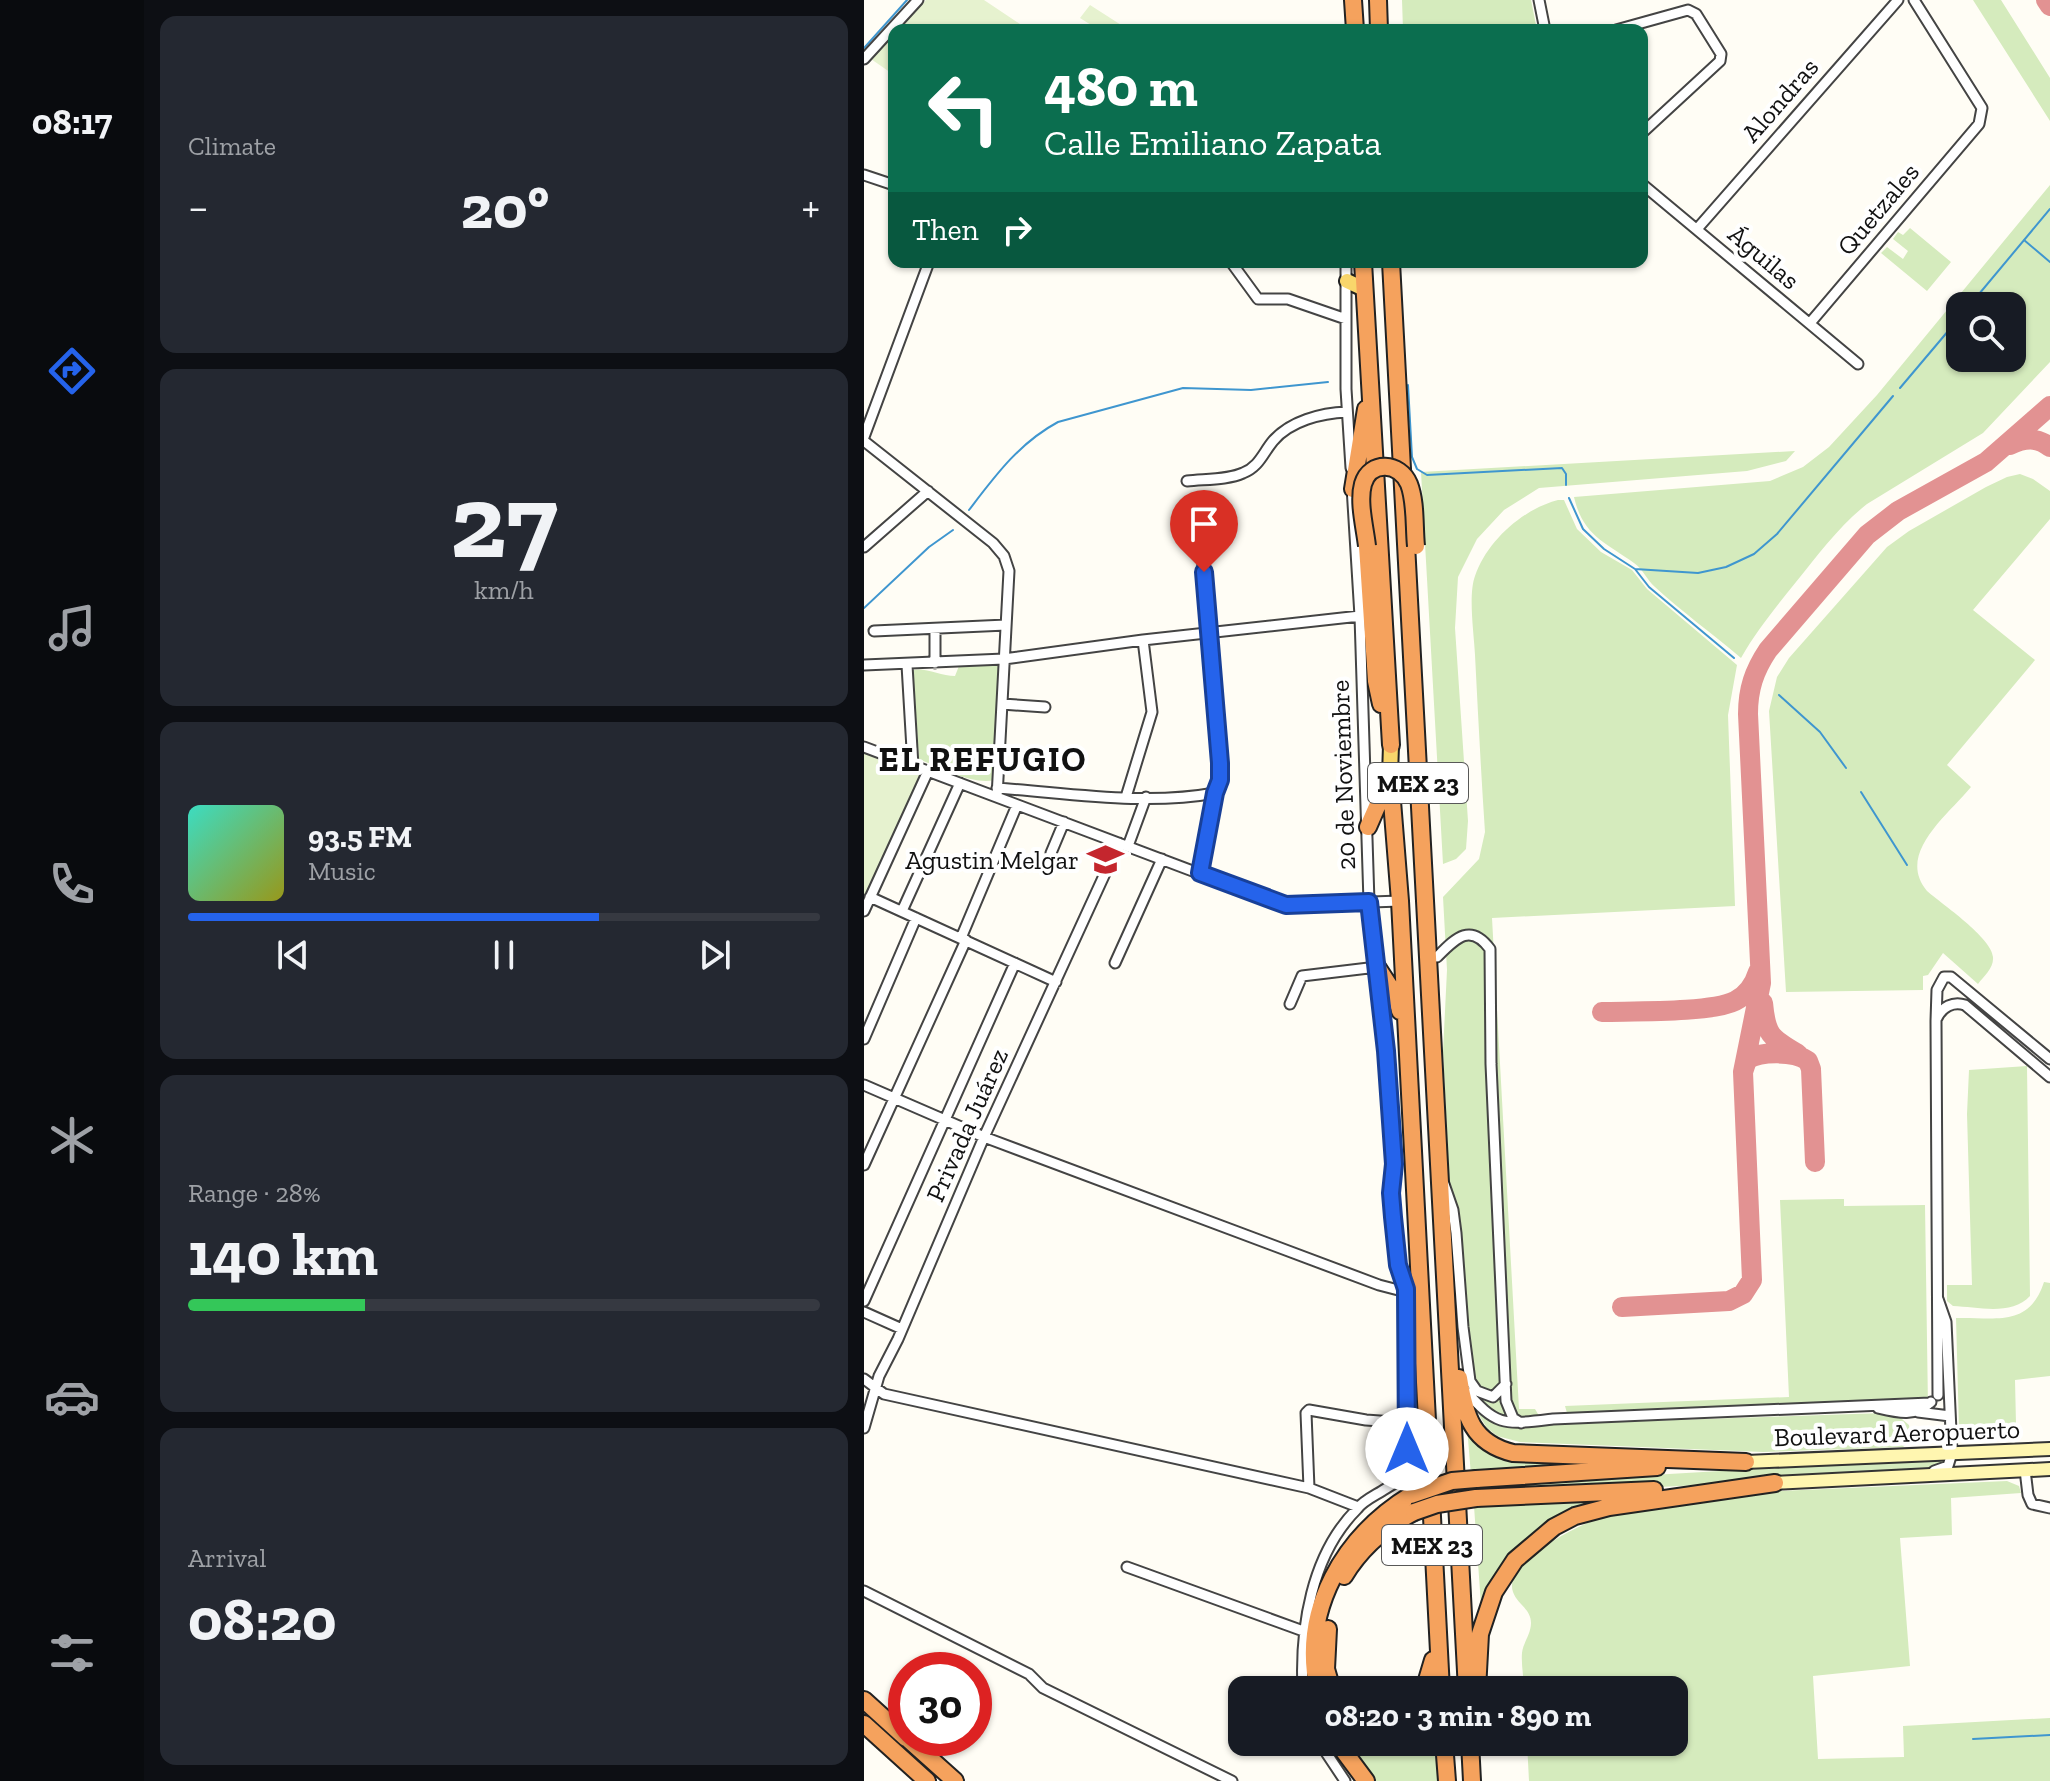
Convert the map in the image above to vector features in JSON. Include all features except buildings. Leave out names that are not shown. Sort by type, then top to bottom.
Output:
[{"type":"highway","points":[[1353,0],[1355,24]]},
{"type":"highway","points":[[1378,0],[1379,24]]},
{"type":"highway","name":"MEX 23","points":[[1363,268],[1391,745]]},
{"type":"highway","name":"MEX 23","points":[[1391,268],[1466,1676]]},
{"type":"highway","points":[[1353,489],[1371,380]]},
{"type":"highway","points":[[1391,745],[1376,681],[1363,484],[1372,471],[1386,466],[1400,471],[1408,480],[1416,546],[1437,957],[1432,1052]]},
{"type":"highway","points":[[1368,827],[1390,776]]},
{"type":"highway","name":"MEX 23","points":[[1390,776],[1400,901],[1440,1676]]},
{"type":"highway","points":[[1377,967],[1396,996],[1406,1036]]},
{"type":"highway","points":[[1447,1303],[1460,1385],[1470,1423],[1488,1444],[1513,1453],[1746,1462]]},
{"type":"highway","points":[[1328,1676],[1326,1645],[1331,1606],[1349,1568],[1367,1546],[1413,1504],[1452,1481],[1746,1462]]},
{"type":"highway","points":[[1317,1676],[1317,1626],[1333,1576],[1360,1535],[1389,1509],[1476,1498],[1526,1498],[1775,1483]]},
{"type":"highway","points":[[1478,1676],[1480,1634],[1494,1592],[1515,1560],[1554,1527],[1575,1516],[1609,1507],[1775,1483]]},
{"type":"highway","points":[[1428,1676],[1436,1615]]},
{"type":"highway","points":[[864,1700],[888,1722]]},
{"type":"highway","points":[[864,1724],[927,1781]]},
{"type":"highway","points":[[927,1756],[955,1781]]},
{"type":"highway","points":[[1347,1756],[1366,1781]]},
{"type":"highway","points":[[1445,1756],[1447,1781]]},
{"type":"highway","points":[[1473,1756],[1473,1781]]},
{"type":"main road","points":[[1347,281],[1364,289]]},
{"type":"main road","name":"MEX 23","points":[[1390,776],[1391,745]]},
{"type":"street","points":[[896,24],[918,0]]},
{"type":"street","points":[[1539,0],[1544,24]]},
{"type":"street","name":"Alondras","points":[[1697,229],[1898,0]]},
{"type":"street","name":"Quetzales","points":[[1810,323],[1979,124],[1982,108],[1914,0]]},
{"type":"street","points":[[1638,24],[1688,10],[1696,14],[1721,54],[1720,61],[1648,127]]},
{"type":"street","points":[[864,59],[888,33]]},
{"type":"street","points":[[864,175],[888,183]]},
{"type":"street","name":"Águilas","points":[[1648,189],[1858,364]]},
{"type":"street","points":[[927,268],[864,439],[1004,556],[1009,571],[997,792]]},
{"type":"street","points":[[1235,268],[1258,299],[1288,299],[1346,319]]},
{"type":"street","name":"20 de Noviembre","points":[[1346,268],[1347,412],[1360,616],[1369,902],[1394,1164],[1391,1193],[1398,1265],[1406,1292],[1408,1476]]},
{"type":"street","points":[[1187,481],[1243,474],[1260,461],[1273,440],[1296,424],[1327,413],[1347,412]]},
{"type":"street","points":[[864,547],[928,491]]},
{"type":"street","points":[[1200,873],[1220,780],[1219,736],[1201,543]]},
{"type":"street","points":[[864,665],[1004,659],[1360,616]]},
{"type":"street","points":[[874,631],[1006,625]]},
{"type":"street","points":[[935,629],[935,663]]},
{"type":"street","points":[[1126,797],[1152,712],[1143,640]]},
{"type":"street","points":[[907,665],[913,766]]},
{"type":"street","points":[[1002,704],[1045,707]]},
{"type":"street","points":[[864,747],[960,783],[997,792],[1126,797],[1192,797],[1215,793]]},
{"type":"street","points":[[864,911],[928,771]]},
{"type":"street","points":[[902,911],[960,783]]},
{"type":"street","points":[[997,792],[1017,805],[1286,905],[1400,901]]},
{"type":"street","name":"Privada Juárez","points":[[864,1428],[875,1389],[984,1137],[1146,797]]},
{"type":"street","points":[[864,1165],[963,939],[1017,805]]},
{"type":"street","points":[[1051,853],[1064,822]]},
{"type":"street","points":[[1115,963],[1162,859]]},
{"type":"street","points":[[870,897],[1056,982]]},
{"type":"street","points":[[864,1039],[916,918]]},
{"type":"street","points":[[1437,957],[1455,938],[1470,934],[1482,938],[1490,949],[1491,1064],[1506,1384],[1509,1411],[1521,1423]]},
{"type":"street","points":[[864,1301],[1015,963]]},
{"type":"street","points":[[1290,1004],[1302,976],[1377,967]]},
{"type":"street","points":[[1934,1399],[1937,1296],[1936,1021],[1939,984],[1944,977],[1951,977],[2050,1059]]},
{"type":"street","points":[[1936,1021],[1943,1009],[1950,1005],[1965,1005],[2050,1077]]},
{"type":"street","points":[[864,1085],[984,1137],[1379,1285],[1406,1292]]},
{"type":"street","points":[[1439,1175],[1449,1193],[1453,1210],[1470,1381],[1477,1391],[1493,1397],[1506,1384]]},
{"type":"street","points":[[1823,1480],[1942,1471],[1948,1466],[1952,1453],[1946,1315],[1937,1296]]},
{"type":"street","points":[[864,1312],[902,1329]]},
{"type":"street","points":[[864,1379],[884,1394],[1309,1488],[1358,1507]]},
{"type":"street","points":[[1460,1385],[1482,1410],[1497,1421],[1521,1423],[1934,1399]]},
{"type":"street","points":[[1918,1412],[1949,1387]]},
{"type":"street","points":[[1867,1405],[1902,1413],[1950,1416]]},
{"type":"street","points":[[1309,1488],[1306,1413],[1309,1410],[1366,1420],[1407,1423]]},
{"type":"street","name":"Boulevard Aeropuerto","points":[[1746,1462],[2050,1449]]},
{"type":"street","name":"Boulevard Aeropuerto","points":[[1775,1483],[2050,1469]]},
{"type":"street","points":[[2025,1470],[2032,1504],[2050,1508]]},
{"type":"street","points":[[1304,1676],[1312,1591],[1334,1541],[1358,1507],[1408,1476],[1428,1474]]},
{"type":"street","points":[[1127,1567],[1306,1632]]},
{"type":"street","points":[[864,1591],[1029,1674],[1043,1688],[1232,1781]]},
{"type":"street","points":[[1328,1756],[1345,1781]]},
{"type":"green space","points":[[926,0],[984,0],[1020,24],[904,24]]},
{"type":"green space","points":[[1402,0],[1531,0],[1536,24],[1403,24]]},
{"type":"green space","points":[[1973,0],[2001,0],[2050,78],[2050,121]]},
{"type":"green space","points":[[1090,5],[1120,24],[1090,24],[1080,18]]},
{"type":"green space","points":[[888,41],[888,71],[871,59]]},
{"type":"green space","points":[[2050,185],[2050,362],[1983,433],[1867,504],[1847,522],[1774,610],[1741,658],[1665,596],[1637,565],[1596,537],[1583,521],[1574,497],[1770,481],[1803,467],[1829,447],[1877,395],[1946,311],[1946,372],[2026,372],[2026,292],[1962,292]]},
{"type":"green space","points":[[1910,228],[1951,262],[1927,291],[1881,253],[1887,247],[1903,259],[1908,251],[1893,239],[1898,232],[1903,235]]},
{"type":"green space","points":[[1795,451],[1786,461],[1747,471],[1539,488],[1504,510],[1477,539],[1458,577],[1455,628],[1468,821],[1466,849],[1456,859],[1443,864],[1421,472]]},
{"type":"green space","points":[[2020,474],[2050,491],[2050,519],[1973,610],[2035,660],[1947,765],[1971,787],[1928,836],[1917,863],[1919,877],[1927,891],[1984,940],[1993,957],[1992,965],[1978,984],[1943,953],[1928,975],[1923,976],[1923,990],[1786,992],[1769,711],[1777,677],[1789,658],[1887,547],[1986,487]]},
{"type":"green space","points":[[1564,500],[1577,529],[1601,552],[1632,570],[1647,589],[1737,665],[1728,715],[1735,906],[1492,918],[1519,1409],[1535,1409],[1541,1419],[1554,1424],[1896,1414],[1909,1425],[1911,1440],[1903,1447],[1763,1452],[1520,1442],[1497,1436],[1480,1417],[1463,1364],[1455,1302],[1443,1052],[1447,970],[1443,897],[1479,859],[1485,832],[1472,615],[1475,576],[1488,551],[1508,528],[1532,511]]},
{"type":"green space","points":[[1000,662],[995,780],[966,778],[919,759],[913,670],[955,676],[959,666]]},
{"type":"green space","points":[[864,752],[923,774],[864,901]]},
{"type":"green space","points":[[2027,1066],[2030,1296],[2023,1302],[2004,1308],[1953,1306],[1947,1301],[1947,1285],[1972,1285],[1967,1114],[1969,1070]]},
{"type":"green space","points":[[1844,1199],[1844,1206],[1925,1205],[1928,1407],[1890,1401],[1567,1413],[1565,1406],[1789,1397],[1780,1200]]},
{"type":"green space","points":[[2044,1282],[2050,1283],[2050,1376],[2015,1380],[2016,1424],[2004,1436],[1993,1438],[1983,1427],[1959,1429],[1956,1318],[1997,1318],[2020,1313],[2038,1297]]},
{"type":"green space","points":[[1467,1427],[1485,1447],[1675,1464],[1471,1475]]},
{"type":"green space","points":[[1945,1458],[1939,1468],[1831,1474],[1821,1479],[1480,1496],[1480,1485]]},
{"type":"green space","points":[[2007,1481],[2019,1486],[2021,1493],[1951,1498],[1952,1535],[1900,1538],[1910,1666],[1813,1676],[1818,1759],[1904,1757],[1903,1726],[2050,1718],[2050,1781],[1529,1781],[1528,1756],[1688,1756],[1688,1676],[1523,1676],[1522,1653],[1531,1623],[1529,1614],[1513,1592],[1513,1580],[1519,1569],[1546,1546],[1602,1517],[1779,1491]]},
{"type":"green space","points":[[1634,1498],[1574,1511],[1509,1557],[1481,1605],[1474,1506]]},
{"type":"green space","points":[[1356,1756],[1439,1756],[1441,1781],[1376,1781]]},
{"type":"waterway","points":[[864,48],[907,0]]},
{"type":"waterway","points":[[1981,292],[2050,209]]},
{"type":"waterway","points":[[2024,240],[2050,262]]},
{"type":"waterway","points":[[1900,388],[1946,334]]},
{"type":"waterway","points":[[969,510],[1020,450],[1058,422],[1183,388],[1251,390],[1328,382]]},
{"type":"waterway","points":[[1408,385],[1412,457],[1417,469],[1427,475],[1562,468],[1566,474],[1566,485]]},
{"type":"waterway","points":[[1635,569],[1698,573],[1726,567],[1754,554],[1777,534],[1893,396]]},
{"type":"waterway","points":[[1569,498],[1583,529],[1604,549],[1635,569],[1649,587],[1734,658]]},
{"type":"waterway","points":[[864,608],[929,547],[953,530]]},
{"type":"waterway","points":[[1779,695],[1820,732],[1846,768]]},
{"type":"waterway","points":[[1861,792],[1907,865]]},
{"type":"waterway","points":[[1973,1739],[2050,1735]]},
{"type":"taxiway","points":[[2046,0],[2050,6]]},
{"type":"taxiway","points":[[1622,1307],[1729,1301],[1743,1294],[1752,1280],[1743,1072],[1761,983],[1748,714],[1749,696],[1759,665],[1768,650],[1867,535],[1898,511],[1986,462],[2050,406]]},
{"type":"taxiway","points":[[2010,445],[2031,440],[2050,447]]},
{"type":"taxiway","points":[[1602,1012],[1724,1005],[1746,993],[1758,972]]},
{"type":"taxiway","points":[[1763,1003],[1766,1023],[1772,1035],[1798,1054]]},
{"type":"taxiway","points":[[1743,1072],[1747,1060],[1760,1055],[1786,1054],[1808,1061],[1811,1069],[1815,1162]]},
{"type":"place","name":"Agustin Melgar","points":[[1105,860]]},
{"type":"district","name":"EL REFUGIO","points":[[983,759]]},
{"type":"route","points":[[1204,572],[1220,780],[1200,873],[1286,905],[1369,902],[1386,1051],[1394,1164],[1391,1193],[1393,1217],[1398,1265],[1406,1289],[1407,1449]]}]
